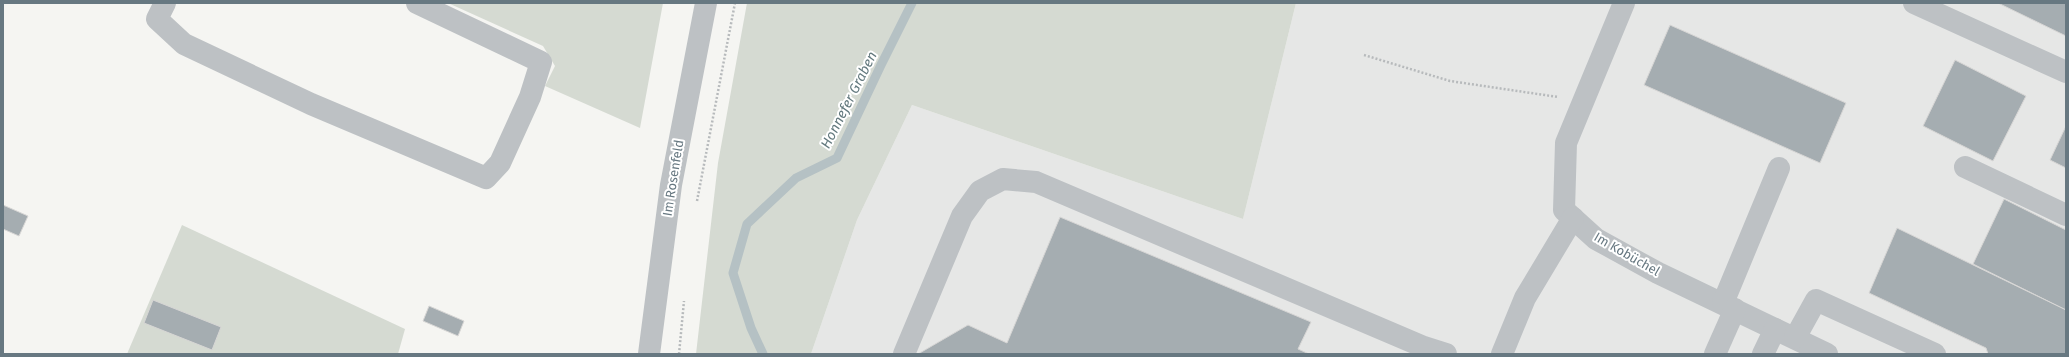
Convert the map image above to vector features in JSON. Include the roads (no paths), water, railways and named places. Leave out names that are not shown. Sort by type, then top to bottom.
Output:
[{"type":"street","points":[[165,3],[157,19],[184,44],[333,113],[486,178],[500,163],[530,98],[541,62],[417,3]]},
{"type":"street","name":"Im Rosenfeld","points":[[649,354],[671,185],[706,3]]},
{"type":"street","name":"Im Kobüchel","points":[[1624,3],[1566,143],[1564,210],[1596,238],[1658,273],[1827,354]]},
{"type":"street","points":[[1914,3],[2066,72]]},
{"type":"street","points":[[1965,167],[2066,215]]},
{"type":"street","points":[[1715,354],[1729,306],[1779,168]]},
{"type":"street","points":[[904,354],[962,216],[980,191],[1003,179],[1036,182],[1424,347],[1446,354]]},
{"type":"street","points":[[1502,354],[1525,298],[1573,218]]},
{"type":"street","points":[[1795,338],[1816,300],[1935,354]]},
{"type":"street","points":[[1763,354],[1775,328]]},
{"type":"waterway","name":"Honnefer Graben","points":[[763,354],[751,328],[733,273],[747,224],[796,178],[837,158],[912,3]]}]
